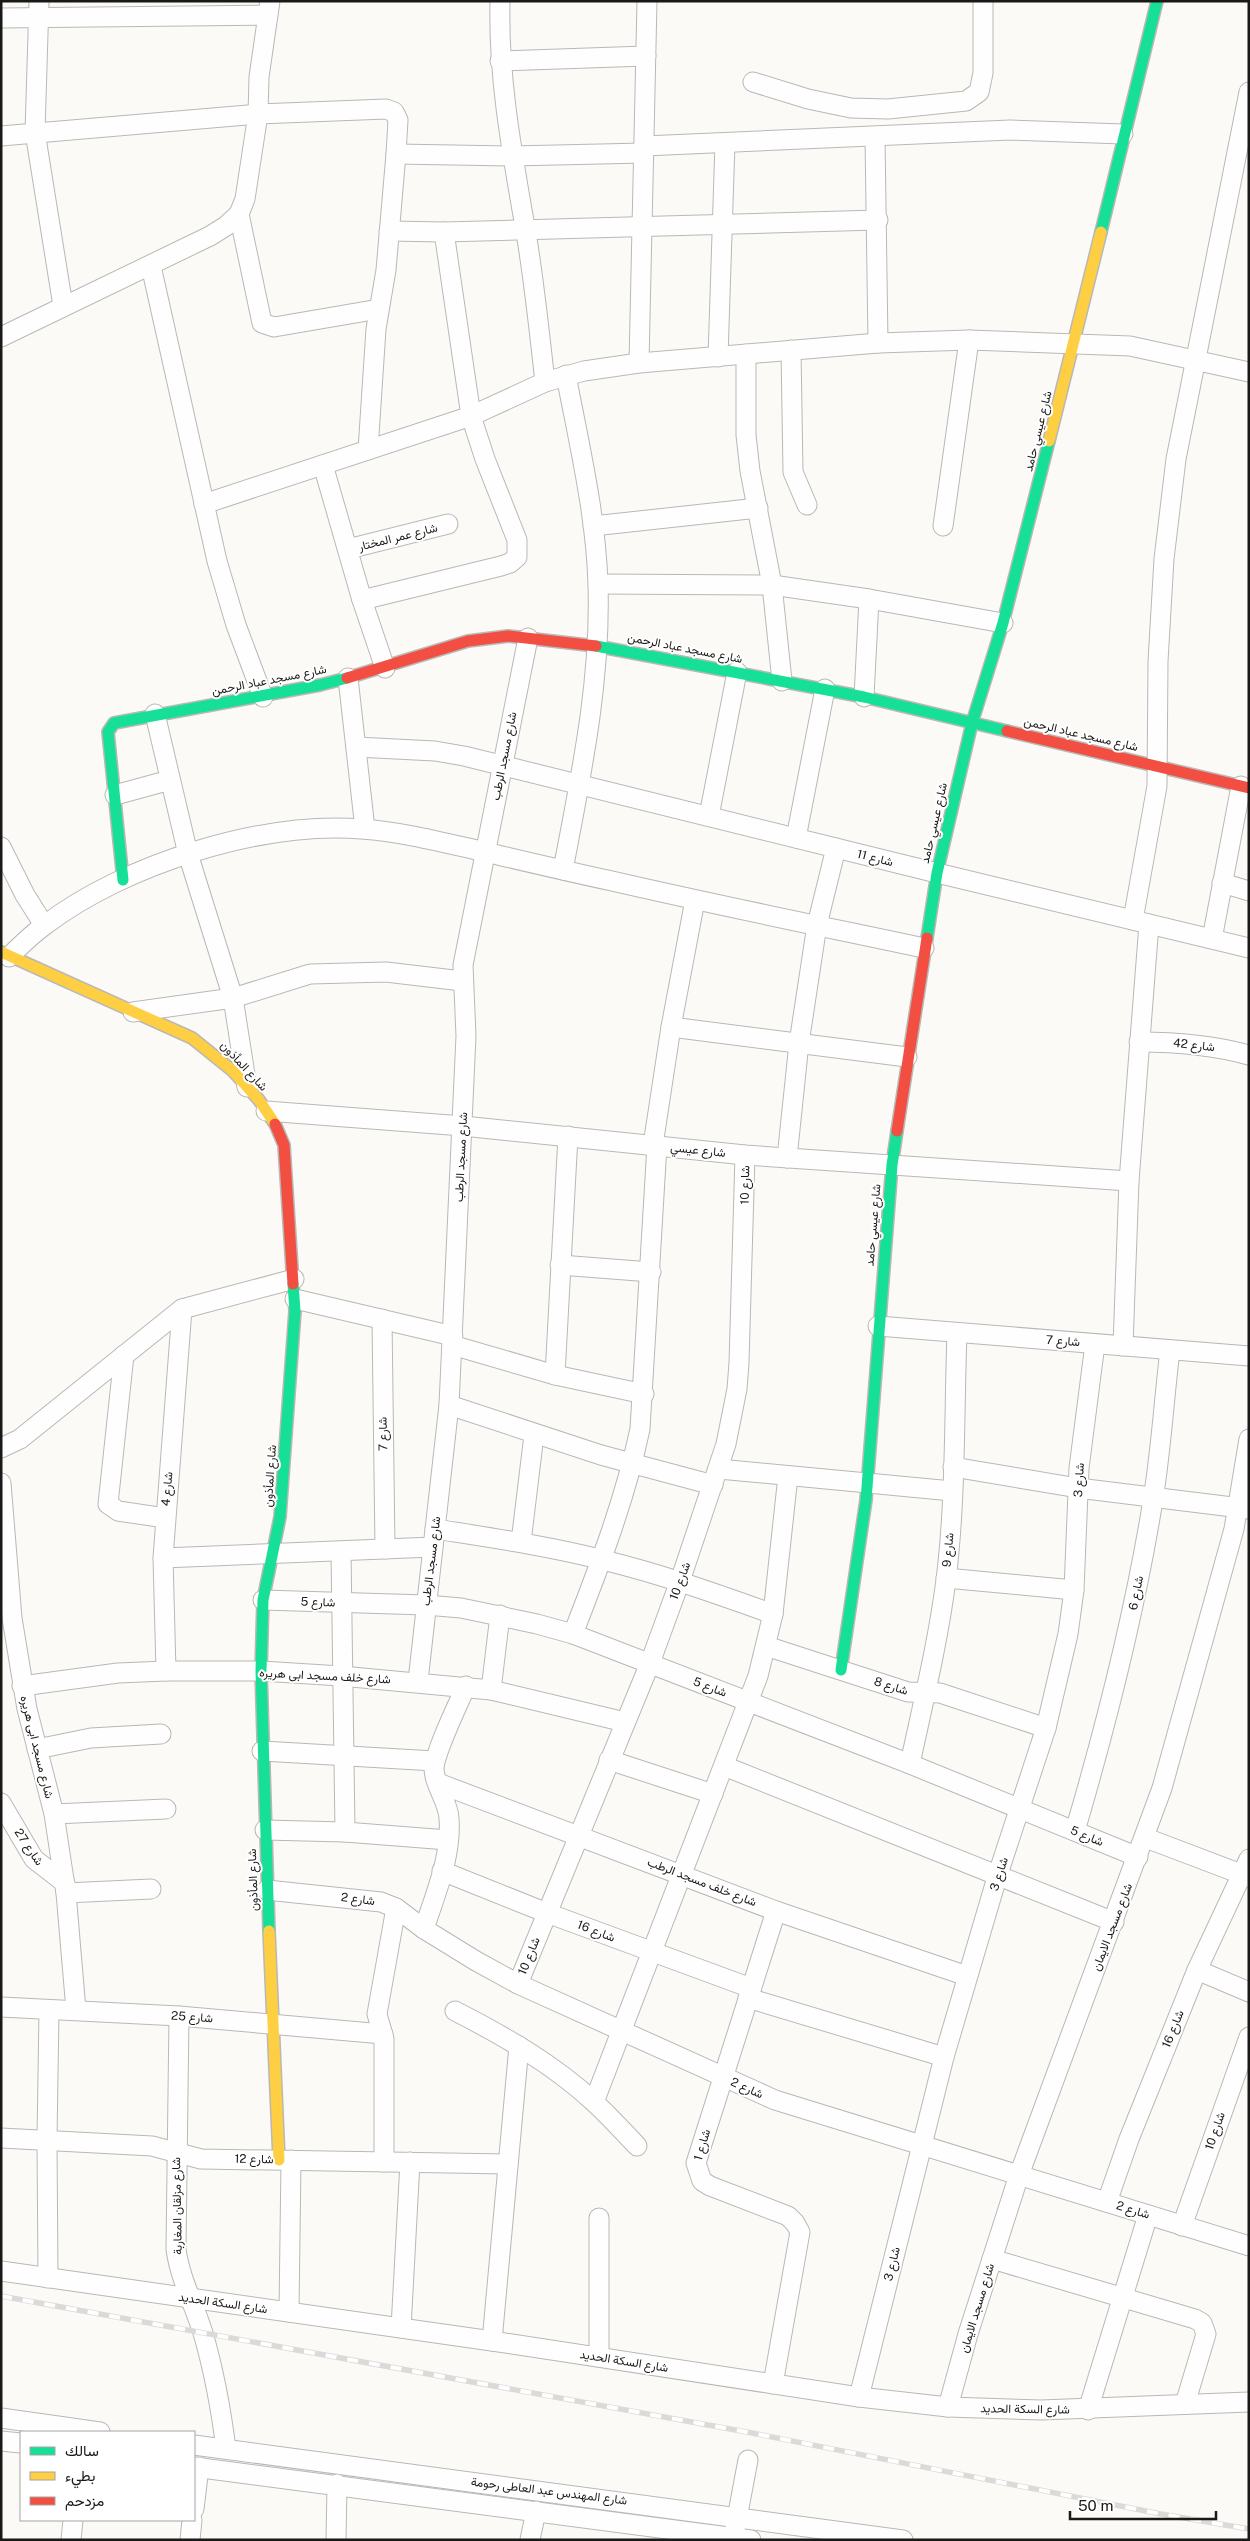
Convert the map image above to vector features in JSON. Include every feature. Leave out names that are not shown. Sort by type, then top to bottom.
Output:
[{"type":"street","points":[[500,1],[500,61],[545,382]]},
{"type":"street","points":[[639,363],[647,1]]},
{"type":"street","points":[[753,82],[808,99],[851,108],[888,109],[966,101],[979,92],[984,73],[983,1]]},
{"type":"street","name":"شارع عيسي حامد","points":[[841,1670],[868,1483],[878,1326],[892,1165],[907,1057],[937,873],[972,723],[1003,623],[1074,343],[1123,134],[1157,1]]},
{"type":"street","points":[[1,18],[38,9],[269,8],[259,77],[258,114],[248,184],[239,214],[262,323],[274,327],[379,309]]},
{"type":"street","points":[[38,9],[35,132],[63,306]]},
{"type":"street","points":[[500,61],[646,56]]},
{"type":"street","points":[[1124,1346],[1130,1181],[1139,1042],[1141,922],[1158,766],[1158,661],[1164,559],[1176,459],[1249,92]]},
{"type":"street","points":[[1,136],[258,114],[391,109],[398,120],[396,154],[385,281],[379,309],[368,450]]},
{"type":"street","points":[[396,154],[512,156],[644,149],[725,142],[1010,130],[1123,134]]},
{"type":"street","points":[[876,137],[878,343]]},
{"type":"street","points":[[718,357],[725,142]]},
{"type":"street","points":[[1,337],[210,236],[226,226],[239,214]]},
{"type":"street","points":[[389,231],[444,232],[878,220]]},
{"type":"street","points":[[362,600],[501,566],[510,563],[516,557],[518,548],[515,531],[484,459],[471,416],[444,232]]},
{"type":"street","points":[[151,266],[226,594],[263,696]]},
{"type":"street","points":[[204,504],[471,416],[545,382],[566,375],[639,363],[878,343],[969,340],[1130,346],[1249,372]]},
{"type":"street","points":[[942,526],[969,340]]},
{"type":"street","points":[[791,350],[793,472],[807,505]]},
{"type":"street","points":[[746,354],[746,435],[750,471],[772,586],[782,681]]},
{"type":"street","points":[[562,870],[588,736],[597,646],[598,584],[593,526],[566,375]]},
{"type":"street","points":[[323,465],[362,600],[385,668]]},
{"type":"street","points":[[593,526],[758,508]]},
{"type":"street","name":"شارع عمر المختار","points":[[348,549],[448,524]]},
{"type":"street","points":[[598,584],[772,586],[869,599],[1003,623]]},
{"type":"street","points":[[864,697],[869,599]]},
{"type":"street","name":"شارع مسجد عباد الرحمن","points":[[115,795],[108,732],[114,723],[155,714],[263,696],[348,678],[468,641],[508,636],[597,646],[825,689],[1245,787]]},
{"type":"street","name":"شارع مسجد الرطب","points":[[418,1681],[449,1404],[463,1126],[466,1022],[462,981],[465,950],[528,638]]},
{"type":"street","points":[[709,816],[737,672]]},
{"type":"street","points":[[348,678],[365,829]]},
{"type":"street","points":[[796,838],[825,689]]},
{"type":"street","points":[[155,714],[188,854],[233,998],[248,1089]]},
{"type":"street","name":"شارع 11","points":[[356,747],[435,751],[502,765],[1249,948]]},
{"type":"street","points":[[123,880],[115,795],[170,780]]},
{"type":"street","points":[[1212,938],[1222,884],[1245,787]]},
{"type":"street","points":[[5,955],[66,910],[123,880],[188,854],[217,845],[309,828],[365,829],[424,839],[695,900],[924,948]]},
{"type":"street","points":[[1,847],[25,895],[44,925]]},
{"type":"street","points":[[786,1158],[799,1043],[817,926],[836,848]]},
{"type":"street","points":[[1222,884],[1249,891]]},
{"type":"street","points":[[573,1634],[602,1559],[632,1464],[640,1429],[644,1394],[651,1272],[655,1145],[671,1027],[695,900]]},
{"type":"street","name":"شارع المأذون","points":[[5,955],[206,1047],[217,1055],[274,1121],[284,1145],[295,1299],[280,1517],[263,1600],[261,1671],[262,1751],[273,2024],[285,2160]]},
{"type":"street","points":[[133,1012],[233,998],[310,974],[386,972],[462,981]]},
{"type":"street","points":[[671,1027],[907,1057]]},
{"type":"street","name":"شارع 42","points":[[1139,1042],[1180,1042],[1222,1048],[1249,1055]]},
{"type":"street","name":"شارع عيسي","points":[[266,1111],[463,1126],[745,1155],[1130,1181]]},
{"type":"street","points":[[555,1374],[568,1136]]},
{"type":"street","name":"شارع 10","points":[[518,1984],[650,1663],[716,1477],[737,1389],[741,1333],[745,1155]]},
{"type":"street","points":[[560,1265],[651,1272]]},
{"type":"street","points":[[1,1448],[20,1439],[182,1309],[294,1279]]},
{"type":"street","points":[[295,1299],[382,1319],[555,1374],[644,1394]]},
{"type":"street","name":"شارع 4","points":[[166,1670],[162,1558],[182,1309]]},
{"type":"street","name":"شارع 7","points":[[382,1319],[384,1549]]},
{"type":"street","name":"شارع 7","points":[[878,1326],[1249,1356]]},
{"type":"street","name":"شارع 9","points":[[910,1764],[938,1634],[946,1578],[952,1491],[957,1333]]},
{"type":"street","name":"شارع 3","points":[[859,2397],[944,2057],[998,1874],[1021,1809],[1046,1728],[1068,1634],[1074,1590],[1078,1488],[1095,1344]]},
{"type":"street","name":"شارع 6","points":[[1075,1831],[1128,1633],[1153,1498],[1170,1350]]},
{"type":"street","points":[[124,1355],[108,1504],[118,1511],[165,1518]]},
{"type":"street","points":[[449,1404],[534,1435],[632,1464],[716,1477],[788,1476],[952,1491]]},
{"type":"street","points":[[521,1542],[534,1435]]},
{"type":"street","name":"شارع مسجد الايمان","points":[[948,2406],[1019,2175],[1146,1838],[1170,1760],[1228,1550],[1243,1508],[1249,1439]]},
{"type":"street","points":[[953,1467],[1078,1488],[1243,1508]]},
{"type":"street","points":[[594,2102],[681,1874],[750,1702],[773,1614],[788,1476]]},
{"type":"street","name":"شارع مسجد ابى هريره","points":[[1,1483],[12,1618],[22,1686],[54,1814],[65,1888],[76,2010]]},
{"type":"street","points":[[162,1558],[384,1549],[434,1538],[521,1542],[602,1559],[680,1581],[773,1614]]},
{"type":"street","points":[[341,1551],[341,1676],[345,1832]]},
{"type":"street","points":[[946,1578],[1074,1590]]},
{"type":"street","name":"شارع 5","points":[[263,1600],[426,1605],[461,1608],[500,1615],[573,1634],[910,1764],[1138,1857]]},
{"type":"street","points":[[490,1690],[500,1615]]},
{"type":"street","name":"شارع 8","points":[[766,1646],[908,1692],[940,1693],[1046,1728]]},
{"type":"street","name":"شارع خلف مسجد ابى هريره","points":[[22,1686],[118,1673],[166,1670],[261,1671],[466,1686],[625,1722]]},
{"type":"street","points":[[424,1929],[442,1871],[448,1840],[447,1807],[435,1776],[435,1761],[466,1686]]},
{"type":"street","points":[[37,1748],[91,1738],[161,1734]]},
{"type":"street","points":[[262,1751],[344,1758],[435,1761]]},
{"type":"street","points":[[609,1760],[713,1794]]},
{"type":"street","points":[[724,1766],[1114,1922]]},
{"type":"street","name":"شارع خلف مسجد الرطب","points":[[438,1783],[579,1834],[776,1911],[967,1976]]},
{"type":"street","points":[[54,1814],[166,1810]]},
{"type":"street","name":"شارع 27","points":[[4,1812],[34,1859],[65,1888]]},
{"type":"street","points":[[265,1830],[345,1832],[448,1840]]},
{"type":"street","points":[[1146,1838],[1247,1870]]},
{"type":"street","name":"شارع 16","points":[[1107,2202],[1129,2139],[1197,1970],[1247,1870]]},
{"type":"street","name":"شارع 16","points":[[442,1871],[652,1952],[749,1993],[944,2057]]},
{"type":"street","points":[[65,1888],[151,1890]]},
{"type":"street","name":"شارع 2","points":[[267,1890],[369,1899],[396,1908],[424,1929],[518,1984],[723,2077],[804,2111],[1182,2226],[1248,2243]]},
{"type":"street","points":[[384,2162],[383,2034],[377,2014],[396,1908]]},
{"type":"street","name":"شارع 1","points":[[773,2384],[800,2232],[788,2216],[710,2186],[702,2181],[696,2163],[776,1911]]},
{"type":"street","points":[[1197,1970],[1249,1992]]},
{"type":"street","name":"شارع 25","points":[[1,2007],[179,2016],[383,2034]]},
{"type":"street","points":[[48,2278],[47,2140],[49,2010]]},
{"type":"street","points":[[455,2011],[519,2046],[594,2102],[637,2146]]},
{"type":"street","name":"شارع مزلقان المغاربة","points":[[179,2016],[176,2249],[182,2278],[191,2298],[213,2370],[226,2449]]},
{"type":"street","name":"شارع 10","points":[[1182,2226],[1249,2037]]},
{"type":"street","points":[[492,2340],[519,2046]]},
{"type":"street","name":"شارع 12","points":[[1,2138],[152,2146],[201,2159],[508,2164]]},
{"type":"street","points":[[285,2160],[289,2312]]},
{"type":"street","points":[[401,2328],[410,2162]]},
{"type":"street","points":[[1088,2410],[1148,2215]]},
{"type":"street","points":[[599,2218],[599,2357]]},
{"type":"street","points":[[992,2259],[1195,2319],[1206,2328],[1206,2334],[1184,2404]]},
{"type":"street","name":"شارع السكة الحديد","points":[[1,2271],[492,2340],[859,2397],[948,2406],[1088,2410],[1249,2402]]},
{"type":"street","points":[[1,2418],[82,2431]]},
{"type":"street","points":[[1,2441],[20,2443]]},
{"type":"street","name":"شارع المهندس عبد العاطى رحومة","points":[[195,2445],[736,2516],[869,2537],[903,2540]]},
{"type":"street","points":[[739,2539],[736,2516],[748,2460]]},
{"type":"street","points":[[195,2488],[196,2467]]},
{"type":"street","name":"شارع المهندس عبد العاطى رحومة","points":[[196,2467],[536,2511],[623,2531],[739,2539]]},
{"type":"street","points":[[336,2540],[337,2484]]},
{"type":"street","points":[[530,2540],[536,2511]]},
{"type":"street","points":[[71,2540],[73,2521]]},
{"type":"street","points":[[190,2540],[192,2521]]},
{"type":"railway","points":[[1,2296],[752,2433],[1161,2514],[1249,2529]]},
{"type":"traffic: fast","points":[[1101,232],[1157,1]]},
{"type":"traffic: fast","points":[[927,938],[937,873],[972,723],[1003,623],[1049,441]]},
{"type":"traffic: fast","points":[[596,646],[864,697],[1007,731]]},
{"type":"traffic: fast","points":[[123,880],[108,732],[114,723],[320,685],[347,678]]},
{"type":"traffic: fast","points":[[841,1670],[866,1500],[892,1165],[897,1131]]},
{"type":"traffic: fast","points":[[269,1931],[261,1671],[263,1600],[280,1517],[295,1311],[293,1284]]},
{"type":"traffic: slow","points":[[1049,441],[1101,232]]},
{"type":"traffic: slow","points":[[1,952],[192,1038],[233,1071],[259,1100],[275,1124]]},
{"type":"traffic: slow","points":[[269,1931],[279,2160]]},
{"type":"traffic: jam","points":[[347,678],[468,641],[508,636],[596,646]]},
{"type":"traffic: jam","points":[[1007,731],[1249,788]]},
{"type":"traffic: jam","points":[[897,1131],[927,938]]},
{"type":"traffic: jam","points":[[275,1124],[284,1145],[293,1284]]}]
